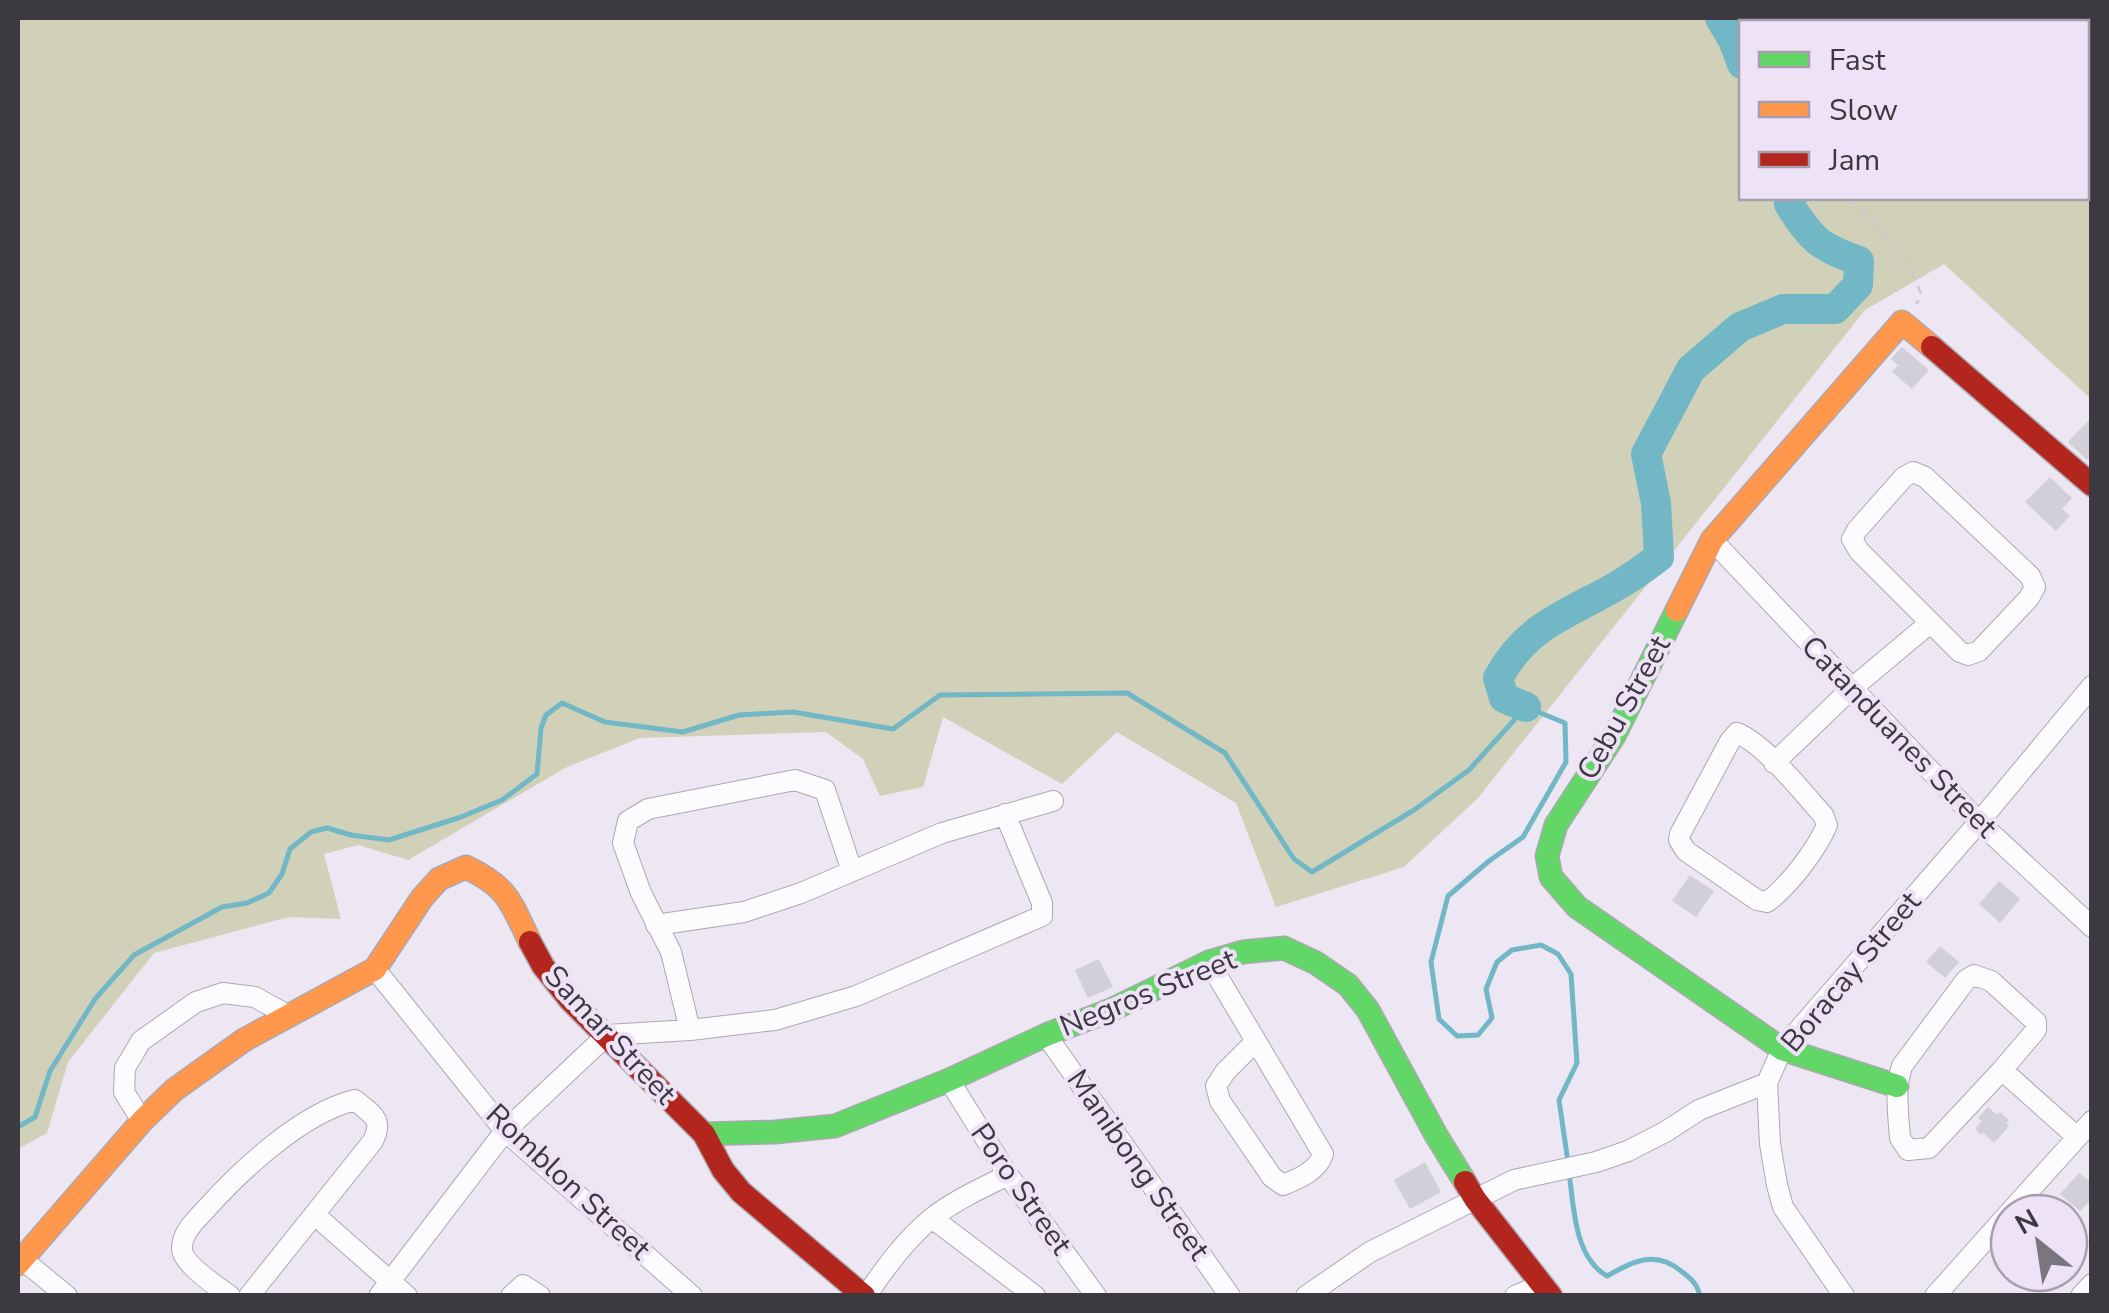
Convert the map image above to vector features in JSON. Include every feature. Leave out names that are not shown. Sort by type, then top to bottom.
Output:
[{"type":"street","points":[[1902,322],[2092,485]]},
{"type":"street","name":"Cebu Street","points":[[1782,1049],[1577,907],[1551,877],[1547,856],[1556,825],[1614,736],[1712,540],[1902,322]]},
{"type":"street","points":[[1913,472],[1926,477],[2030,576],[2035,587],[1978,651],[1968,655],[1930,623],[1858,551],[1852,539],[1904,477],[1913,472]]},
{"type":"street","name":"Catanduanes Street","points":[[1712,540],[1979,822],[2090,922]]},
{"type":"street","points":[[1774,763],[1930,623]]},
{"type":"street","name":"Boracay Street","points":[[1844,1296],[1784,1206],[1770,1144],[1767,1082],[1782,1049],[2092,686]]},
{"type":"street","points":[[1738,733],[1748,737],[1774,763],[1827,824],[1821,838],[1777,895],[1767,902],[1757,900],[1686,851],[1679,840],[1730,741],[1738,733]]},
{"type":"street","points":[[690,1030],[671,952],[641,894],[623,844],[628,821],[648,810],[795,780],[824,790],[852,871]]},
{"type":"street","points":[[656,925],[744,912],[802,893],[942,833],[1054,801]]},
{"type":"street","points":[[315,1215],[392,1291],[505,1132],[606,1035],[775,1020],[856,996],[1042,916],[1042,903],[1004,814]]},
{"type":"street","name":"Samar Street","points":[[375,969],[439,879],[466,868],[489,878],[505,892],[543,966],[570,1000],[704,1134],[723,1170],[741,1192],[865,1296]]},
{"type":"street","name":"Negros Street","points":[[704,1134],[835,1126],[1111,1010],[1210,962],[1243,952],[1284,948],[1316,963],[1348,985],[1368,1010],[1474,1199],[1547,1290]]},
{"type":"street","points":[[1210,962],[1323,1154],[1312,1170],[1283,1185],[1272,1177],[1230,1116],[1216,1086],[1256,1041]]},
{"type":"street","points":[[67,1296],[19,1259],[142,1120],[174,1090],[244,1040],[375,969]]},
{"type":"street","name":"Romblon Street","points":[[375,969],[505,1132],[692,1296]]},
{"type":"street","points":[[1974,975],[1991,981],[2036,1022],[2030,1038],[1928,1148],[1908,1150],[1900,1138],[1897,1086],[1902,1066],[1966,980],[1974,975]]},
{"type":"street","points":[[142,1120],[124,1092],[125,1068],[141,1041],[154,1031],[196,1002],[224,994],[255,998],[287,1016]]},
{"type":"street","name":"Manibong Street","points":[[1046,1035],[1230,1296]]},
{"type":"street","points":[[1782,1049],[1897,1086]]},
{"type":"street","points":[[2002,1070],[2077,1138]]},
{"type":"street","name":"Poro Street","points":[[949,1080],[1008,1175],[1096,1296]]},
{"type":"street","points":[[1306,1296],[1370,1252],[1514,1180],[1628,1151],[1699,1110],[1767,1082]]},
{"type":"street","points":[[230,1296],[185,1260],[181,1250],[187,1231],[270,1146],[337,1105],[356,1100],[376,1119],[379,1128],[373,1141],[249,1296]]},
{"type":"street","points":[[2027,1193],[2092,1121]]},
{"type":"street","points":[[865,1296],[893,1258],[932,1218],[1008,1175]]},
{"type":"street","points":[[932,1218],[1035,1296]]},
{"type":"street","points":[[1935,1296],[1989,1235]]},
{"type":"street","points":[[511,1296],[523,1285],[540,1296]]},
{"type":"street","points":[[1515,1296],[1547,1290]]},
{"type":"path","points":[[1852,200],[1892,241],[1912,271],[1922,296],[1902,322]]},
{"type":"green space","points":[[18,18],[2091,18],[2091,399],[1944,264],[1865,310],[1478,798],[1404,867],[1276,907],[1236,803],[1117,732],[1062,784],[943,717],[923,787],[880,796],[863,759],[826,732],[640,738],[567,767],[408,860],[358,845],[324,854],[341,919],[289,917],[154,953],[68,1062],[47,1133],[18,1149]]},
{"type":"building","points":[[1902,347],[1929,370],[1912,389],[1892,372],[1898,365],[1891,359]]},
{"type":"building","points":[[2092,417],[2092,455],[2087,460],[2068,442]]},
{"type":"building","points":[[2050,477],[2072,498],[2062,509],[2070,516],[2056,531],[2025,502]]},
{"type":"building","points":[[1690,875],[1714,891],[1696,917],[1672,901]]},
{"type":"building","points":[[1999,881],[2020,899],[2000,923],[1979,904]]},
{"type":"building","points":[[1940,946],[1959,962],[1945,978],[1926,962]]},
{"type":"building","points":[[1099,959],[1113,987],[1088,998],[1075,970]]},
{"type":"building","points":[[1988,1107],[2009,1120],[2009,1126],[1994,1143],[1975,1129],[1982,1121],[1978,1118]]},
{"type":"building","points":[[1425,1162],[1441,1192],[1410,1209],[1394,1180]]},
{"type":"building","points":[[2079,1173],[2092,1183],[2089,1202],[2089,1193],[2061,1193]]},
{"type":"waterway","points":[[1720,18],[1739,56]]},
{"type":"waterway","points":[[1526,707],[1504,698],[1498,678],[1523,644],[1659,557],[1656,503],[1646,454],[1691,369],[1740,327],[1783,309],[1835,309],[1858,285],[1859,261],[1818,241],[1789,204],[1791,200]]},
{"type":"waterway","points":[[18,1127],[35,1117],[50,1071],[95,999],[134,955],[222,907],[247,903],[269,893],[282,874],[290,849],[311,832],[327,828],[389,840],[502,800],[537,774],[541,728],[546,715],[562,703],[605,722],[683,732],[739,715],[793,712],[893,729],[940,695],[1127,693],[1225,753],[1294,859],[1312,872],[1414,810],[1469,770],[1526,707],[1565,723],[1566,762],[1523,837],[1448,896],[1431,962],[1439,1019],[1457,1036],[1478,1035],[1492,1018],[1486,989],[1497,962],[1512,950],[1541,945],[1558,954],[1571,974],[1577,1063],[1559,1100],[1568,1162]]},
{"type":"waterway","points":[[1569,1173],[1578,1230],[1596,1268],[1607,1276],[1635,1262],[1662,1261],[1691,1279],[1700,1296]]},
{"type":"traffic: fast","points":[[1677,610],[1614,736],[1556,825],[1547,856],[1551,877],[1577,907],[1782,1049],[1897,1086]]},
{"type":"traffic: fast","points":[[704,1134],[835,1126],[1111,1010],[1209,962],[1243,952],[1284,948],[1316,963],[1348,985],[1368,1010],[1465,1182]]},
{"type":"traffic: slow","points":[[1677,610],[1712,540],[1902,322],[1932,347]]},
{"type":"traffic: slow","points":[[18,1264],[142,1121],[174,1090],[244,1040],[375,969],[439,879],[466,867],[491,882],[512,906],[530,942]]},
{"type":"traffic: jam","points":[[1932,347],[2092,485]]},
{"type":"traffic: jam","points":[[530,942],[570,1000],[704,1134],[723,1170],[741,1192],[864,1296]]},
{"type":"traffic: jam","points":[[1465,1182],[1551,1296]]}]
